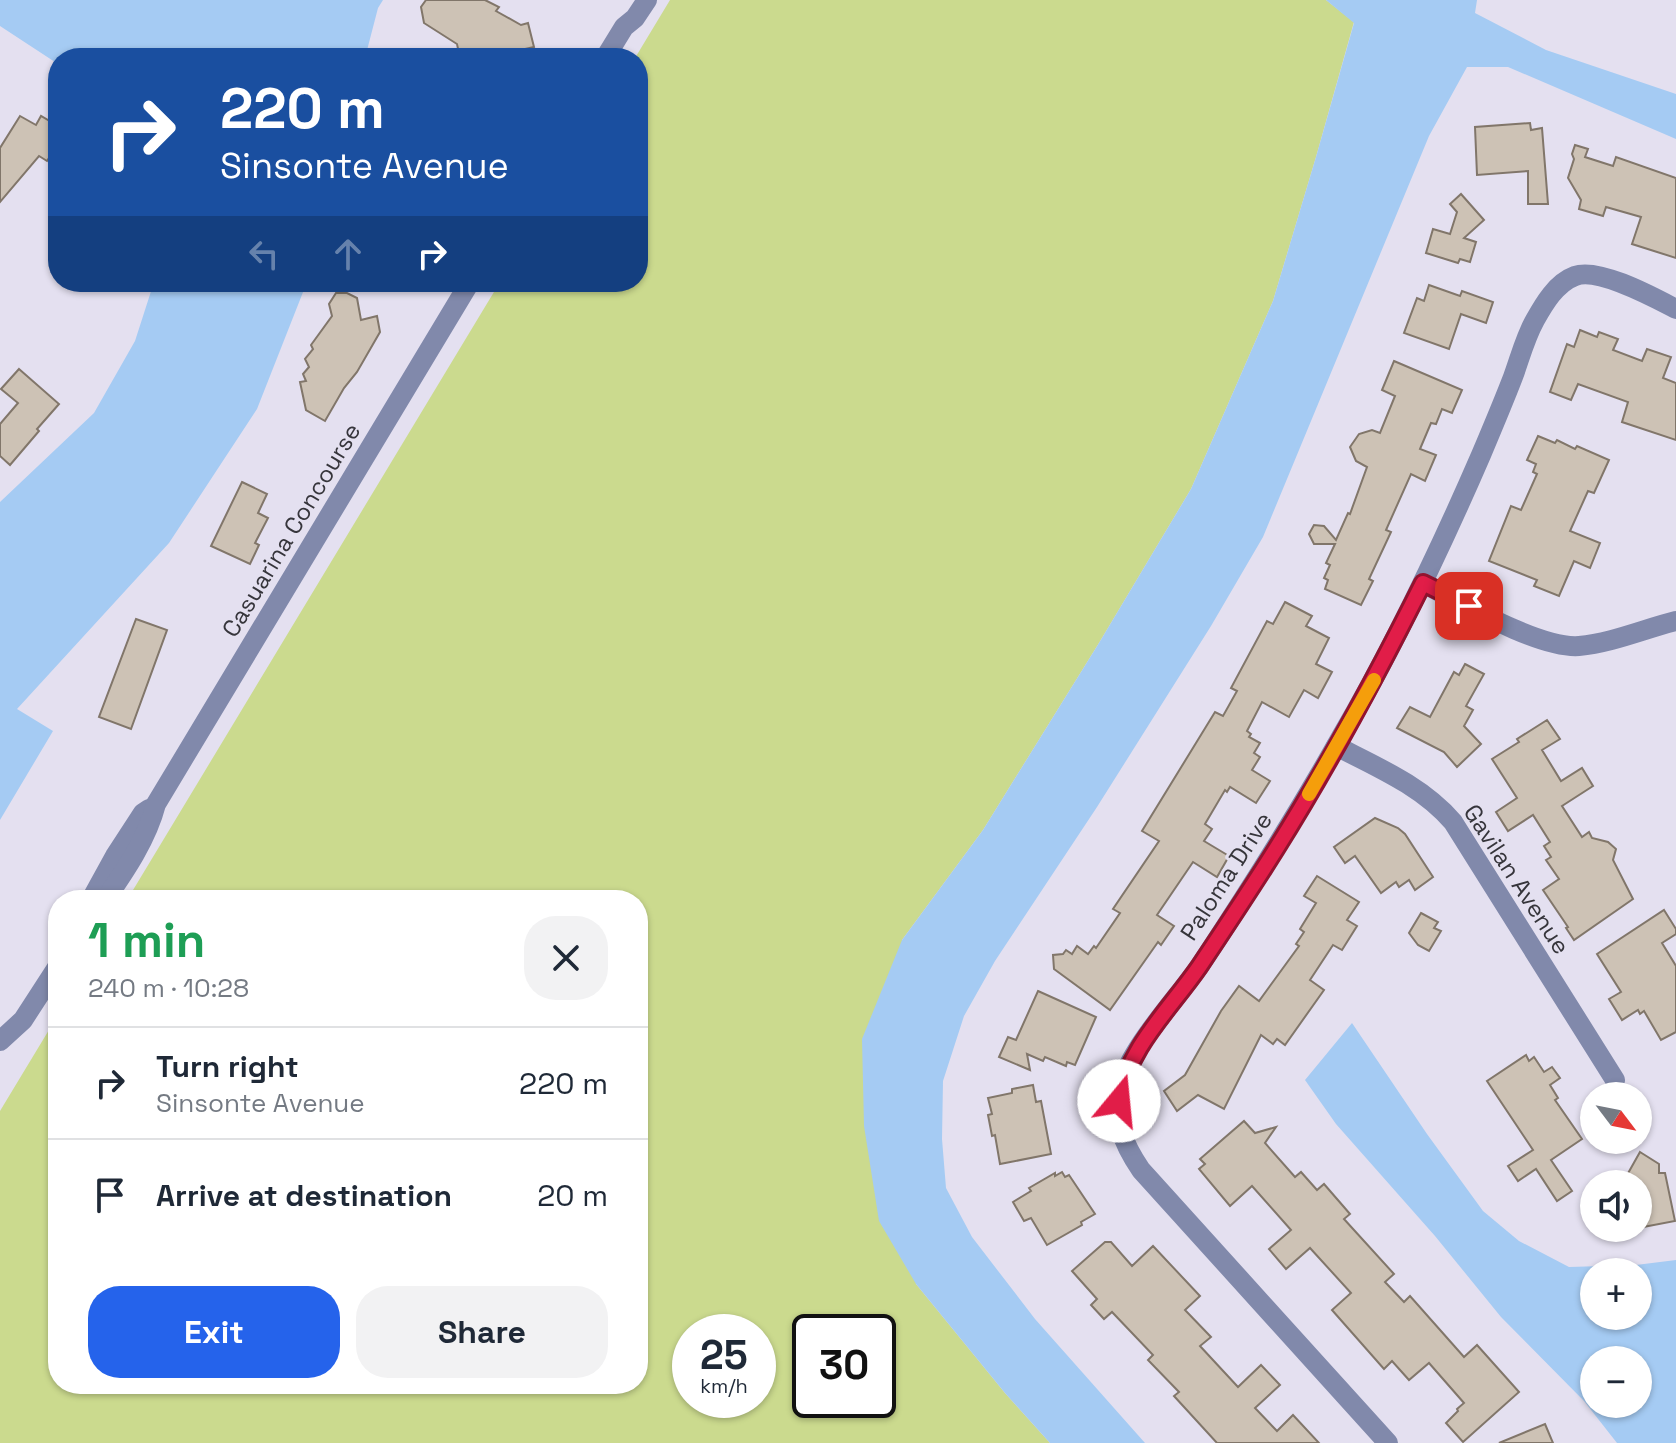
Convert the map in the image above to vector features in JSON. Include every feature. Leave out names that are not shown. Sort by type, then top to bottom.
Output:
[{"type":"street","points":[[624,27],[632,0]]},
{"type":"street","points":[[611,48],[647,0]]},
{"type":"street","name":"Paloma Drive","points":[[1388,1443],[1141,1170],[1124,1140],[1117,1113],[1124,1076],[1135,1055],[1199,966],[1276,849],[1382,665],[1423,583],[1498,415],[1532,324],[1547,300],[1566,280],[1577,275],[1600,275],[1676,309]]},
{"type":"street","name":"Casuarina Concourse","points":[[111,890],[152,821],[156,804],[464,292]]},
{"type":"street","points":[[1423,583],[1512,628],[1567,646],[1603,641],[1676,621]]},
{"type":"street","name":"Gavilan Avenue","points":[[1336,746],[1421,793],[1443,810],[1615,1080]]},
{"type":"street","name":"Casuarina Concourse","points":[[97,890],[143,813],[156,804]]},
{"type":"street","points":[[0,1041],[23,1020],[48,981]]},
{"type":"green space","points":[[670,0],[1326,0],[1354,22],[1273,301],[1191,489],[983,830],[902,940],[916,1284],[1050,1443],[0,1443],[0,1111],[48,1032],[48,1394],[648,1394],[648,890],[133,890],[494,292],[648,292],[648,48],[641,48]]},
{"type":"water","points":[[0,0],[383,0],[368,48],[48,48],[48,57],[0,26]]},
{"type":"water","points":[[1326,0],[1477,0],[1475,13],[1546,50],[1676,94],[1676,139],[1508,67],[1467,67],[1429,136],[1263,537],[1211,626],[995,961],[964,1016],[943,1081],[942,1139],[946,1188],[972,1237],[1035,1319],[1145,1443],[1050,1443],[916,1284],[879,1221],[864,1126],[862,1039],[902,940],[983,830],[1191,489],[1273,301],[1354,23]]},
{"type":"water","points":[[151,292],[303,292],[257,409],[169,543],[17,709],[53,731],[0,820],[0,502],[94,413],[135,341]]},
{"type":"water","points":[[1352,1023],[1483,1211],[1519,1241],[1569,1267],[1580,1267],[1580,1330],[1652,1330],[1652,1263],[1676,1260],[1676,1443],[1617,1443],[1597,1418],[1652,1418],[1652,1346],[1580,1346],[1580,1397],[1501,1317],[1435,1236],[1336,1124],[1305,1080]]},
{"type":"building","points":[[426,0],[485,0],[499,7],[496,11],[521,25],[528,23],[534,47],[458,48],[457,44],[424,23],[421,7]]},
{"type":"building","points":[[20,116],[36,125],[41,116],[48,120],[48,160],[39,156],[0,202],[0,148]]},
{"type":"building","points":[[1530,123],[1531,130],[1542,128],[1548,204],[1528,204],[1528,171],[1477,175],[1475,127]]},
{"type":"building","points":[[1575,145],[1588,149],[1585,157],[1613,166],[1616,157],[1676,178],[1676,258],[1632,244],[1641,217],[1606,207],[1603,216],[1579,209],[1581,200],[1568,178]]},
{"type":"building","points":[[1461,194],[1484,220],[1464,238],[1476,242],[1470,262],[1460,259],[1458,263],[1426,253],[1433,229],[1450,234],[1457,212],[1450,204]]},
{"type":"building","points":[[1429,285],[1460,296],[1462,291],[1493,302],[1486,323],[1461,314],[1449,349],[1404,333],[1417,298],[1424,301]]},
{"type":"building","points":[[336,293],[347,293],[357,298],[361,320],[377,316],[380,332],[325,421],[306,410],[300,382],[306,381],[303,374],[309,367],[305,359],[332,316],[329,304]]},
{"type":"building","points":[[1580,330],[1597,337],[1599,332],[1618,339],[1613,350],[1642,361],[1647,349],[1671,357],[1663,378],[1676,383],[1676,440],[1622,422],[1628,402],[1578,384],[1571,400],[1550,392],[1567,344],[1574,347]]},
{"type":"building","points":[[1394,361],[1462,390],[1452,413],[1442,409],[1436,424],[1431,423],[1420,449],[1436,455],[1425,481],[1411,474],[1386,530],[1391,532],[1369,579],[1373,581],[1361,605],[1325,589],[1328,580],[1324,578],[1330,565],[1326,563],[1335,544],[1314,544],[1309,534],[1314,525],[1324,526],[1336,540],[1350,514],[1367,467],[1356,461],[1350,447],[1359,434],[1372,430],[1380,433],[1395,396],[1382,390]]},
{"type":"building","points":[[19,369],[59,404],[10,465],[0,456],[0,424],[18,403],[1,389]]},
{"type":"building","points":[[1538,436],[1555,443],[1557,440],[1575,449],[1577,446],[1609,460],[1594,493],[1588,491],[1570,531],[1600,543],[1590,568],[1574,561],[1559,596],[1534,586],[1537,580],[1489,561],[1511,506],[1521,510],[1537,474],[1533,472],[1536,464],[1527,460]]},
{"type":"building","points":[[242,482],[267,494],[258,513],[268,518],[255,543],[259,545],[250,564],[211,546]]},
{"type":"building","points":[[1285,602],[1312,616],[1306,626],[1329,638],[1316,664],[1332,672],[1318,698],[1304,690],[1289,717],[1262,702],[1247,731],[1251,734],[1249,737],[1260,743],[1254,753],[1260,757],[1252,770],[1270,781],[1256,803],[1230,787],[1227,792],[1225,790],[1205,824],[1212,829],[1204,841],[1229,856],[1217,877],[1193,862],[1157,915],[1174,926],[1161,945],[1158,942],[1110,1010],[1054,969],[1053,955],[1063,954],[1066,950],[1072,954],[1077,946],[1088,954],[1094,946],[1096,948],[1120,913],[1113,909],[1159,841],[1142,831],[1215,712],[1223,716],[1237,691],[1231,688],[1267,621],[1273,624]]},
{"type":"building","points":[[136,619],[167,630],[131,729],[99,717]]},
{"type":"building","points":[[1465,664],[1484,674],[1466,706],[1473,710],[1464,726],[1481,744],[1457,767],[1444,752],[1397,728],[1410,707],[1430,717],[1454,672],[1459,675]]},
{"type":"building","points":[[1547,720],[1560,739],[1542,750],[1561,781],[1582,768],[1593,786],[1562,806],[1582,837],[1589,832],[1592,838],[1608,842],[1616,849],[1613,860],[1633,899],[1574,940],[1543,890],[1559,879],[1546,860],[1551,857],[1544,846],[1550,842],[1533,815],[1508,831],[1496,812],[1517,798],[1492,759]]},
{"type":"building","points":[[1375,818],[1405,834],[1433,877],[1415,890],[1409,880],[1399,887],[1396,882],[1381,893],[1355,856],[1345,863],[1334,847]]},
{"type":"building","points":[[1317,876],[1359,902],[1347,920],[1357,926],[1342,950],[1333,945],[1310,980],[1324,990],[1285,1045],[1277,1039],[1273,1044],[1261,1035],[1224,1109],[1198,1095],[1177,1111],[1164,1091],[1185,1075],[1221,1011],[1239,986],[1259,1001],[1299,946],[1296,944],[1304,932],[1300,929],[1316,903],[1304,896]]},
{"type":"building","points":[[1664,910],[1676,929],[1676,934],[1662,943],[1676,966],[1676,1032],[1661,1040],[1644,1011],[1640,1014],[1638,1010],[1622,1020],[1609,999],[1621,992],[1597,954]]},
{"type":"building","points":[[1421,913],[1438,922],[1434,928],[1441,931],[1429,951],[1418,945],[1409,933]]},
{"type":"building","points":[[1038,991],[1096,1017],[1075,1065],[1067,1062],[1066,1066],[1045,1057],[1043,1061],[1027,1054],[1030,1070],[999,1057],[1008,1037],[1016,1040]]},
{"type":"building","points":[[1526,1055],[1529,1061],[1534,1057],[1544,1072],[1552,1067],[1560,1078],[1550,1085],[1558,1098],[1555,1100],[1580,1136],[1580,1140],[1551,1160],[1572,1191],[1557,1201],[1536,1169],[1518,1181],[1508,1166],[1533,1150],[1487,1081]]},
{"type":"building","points":[[1033,1085],[1036,1102],[1041,1101],[1051,1154],[1000,1164],[988,1115],[992,1114],[988,1098]]},
{"type":"building","points":[[1244,1121],[1255,1133],[1276,1127],[1265,1143],[1295,1177],[1301,1172],[1317,1190],[1324,1184],[1350,1214],[1344,1219],[1394,1274],[1385,1282],[1404,1302],[1410,1296],[1464,1357],[1477,1345],[1519,1392],[1463,1442],[1446,1423],[1464,1403],[1429,1363],[1409,1380],[1392,1361],[1384,1369],[1332,1310],[1351,1293],[1310,1248],[1286,1269],[1269,1249],[1291,1230],[1252,1186],[1230,1206],[1199,1169],[1205,1164],[1200,1159]]},
{"type":"building","points":[[1639,1154],[1659,1164],[1659,1173],[1665,1173],[1675,1221],[1652,1225],[1652,1170],[1630,1170]]},
{"type":"building","points":[[1062,1172],[1065,1177],[1069,1175],[1095,1214],[1047,1245],[1031,1218],[1024,1221],[1013,1202],[1031,1191],[1029,1188]]},
{"type":"building","points":[[1105,1242],[1111,1242],[1132,1266],[1153,1246],[1200,1296],[1185,1310],[1211,1337],[1200,1346],[1238,1387],[1261,1365],[1280,1385],[1255,1408],[1277,1431],[1293,1415],[1319,1443],[1217,1443],[1174,1396],[1179,1392],[1148,1360],[1153,1355],[1112,1312],[1104,1319],[1091,1305],[1097,1299],[1072,1271]]},
{"type":"building","points":[[1545,1424],[1553,1443],[1499,1443]]},
{"type":"slow traffic","points":[[1309,794],[1374,680]]},
{"type":"route","points":[[1119,1101],[1124,1076],[1135,1055],[1199,966],[1276,849],[1355,714],[1423,583],[1469,606]]}]
